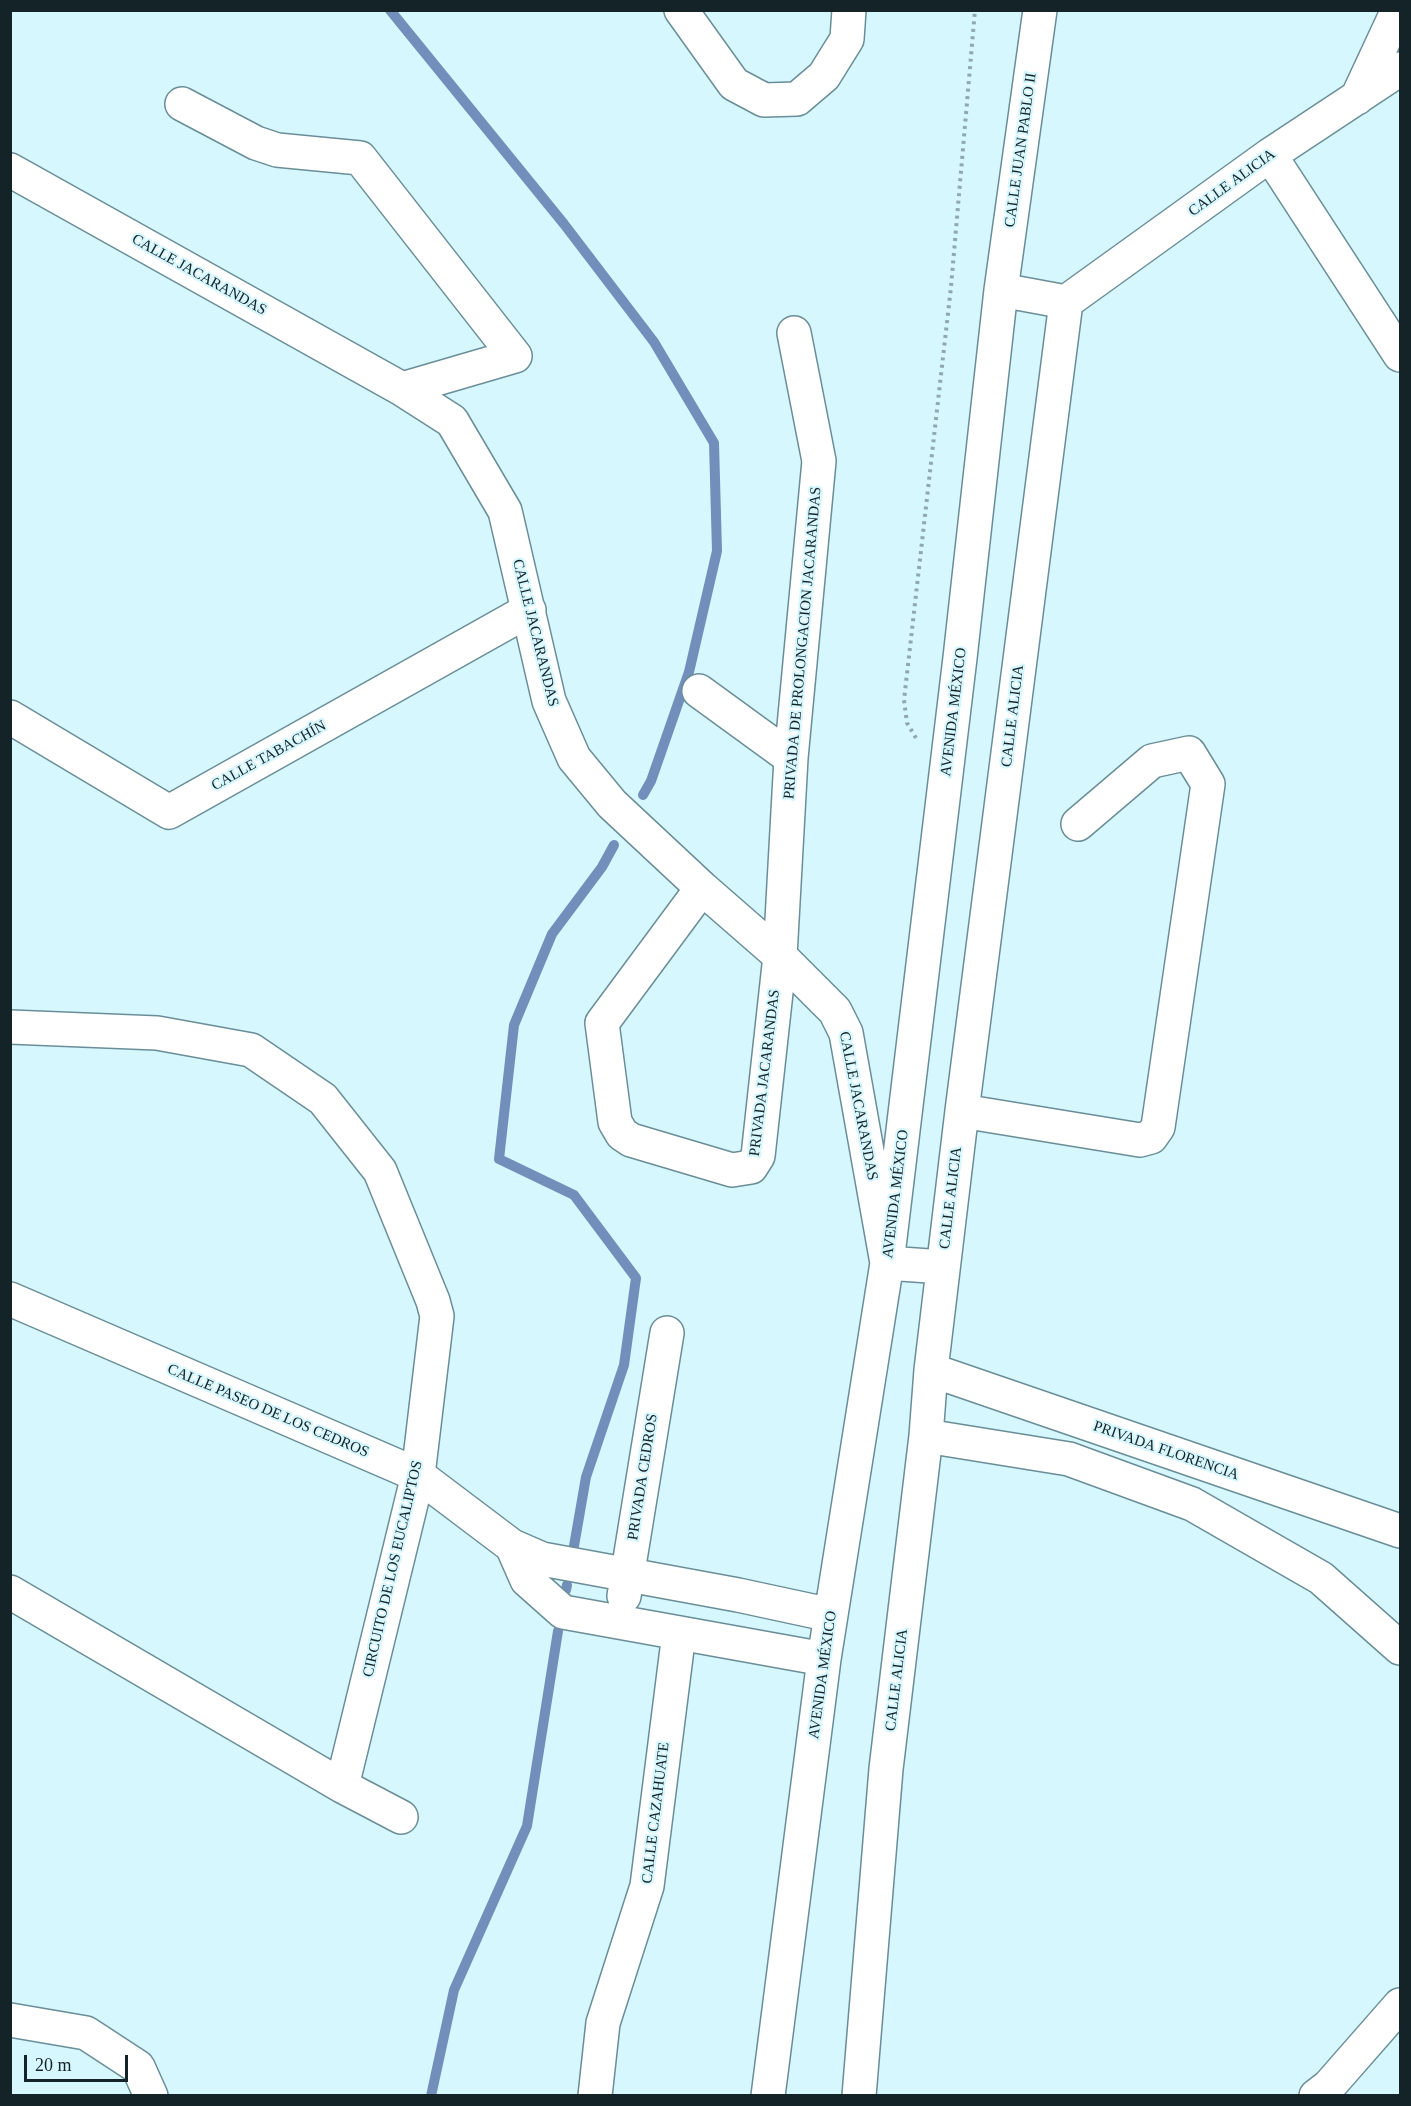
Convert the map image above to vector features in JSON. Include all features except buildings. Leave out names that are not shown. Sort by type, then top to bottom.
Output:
[{"type":"street","points":[[681,10],[734,84],[764,100],[797,99],[824,76],[847,39],[849,10]]},
{"type":"street","name":"CALLE JUAN PABLO II","points":[[1002,290],[1040,10]]},
{"type":"street","points":[[1357,98],[1398,10]]},
{"type":"street","name":"CALLE ALICIA","points":[[859,2096],[886,1769],[926,1436],[931,1370],[1066,302],[1270,155],[1401,69]]},
{"type":"street","points":[[182,104],[256,143],[277,150],[360,158],[515,356],[402,389]]},
{"type":"street","points":[[1270,155],[1401,355]]},
{"type":"street","name":"CALLE JACARANDAS","points":[[10,170],[402,389],[452,421],[506,511],[549,701],[574,759],[612,804],[780,957],[835,1011],[846,1033],[887,1263]]},
{"type":"street","points":[[1002,290],[1066,302]]},
{"type":"street","name":"AVENIDA MÉXICO","points":[[768,2096],[824,1659],[887,1263],[1002,290]]},
{"type":"street","name":"PRIVADA DE PROLONGACION JACARANDAS","points":[[780,957],[791,758],[819,461],[794,333]]},
{"type":"street","name":"CALLE TABACHÍN","points":[[10,717],[169,812],[529,610]]},
{"type":"street","points":[[699,691],[791,758]]},
{"type":"street","points":[[962,1111],[1140,1140],[1151,1137],[1158,1127],[1208,784],[1189,753],[1152,761],[1078,824]]},
{"type":"street","name":"PRIVADA JACARANDAS","points":[[702,888],[602,1023],[615,1122],[622,1134],[631,1140],[732,1170],[751,1167],[758,1155],[780,957]]},
{"type":"street","name":"CIRCUITO DE LOS EUCALIPTOS","points":[[10,1027],[157,1033],[251,1050],[323,1099],[380,1171],[437,1316],[418,1475],[342,1786]]},
{"type":"street","points":[[887,1263],[943,1267]]},
{"type":"street","name":"CALLE PASEO DE LOS CEDROS","points":[[10,1299],[418,1475],[512,1546],[542,1559],[738,1595],[831,1615]]},
{"type":"street","name":"PRIVADA CEDROS","points":[[619,1622],[666,1333]]},
{"type":"street","name":"PRIVADA FLORENCIA","points":[[931,1370],[1401,1531]]},
{"type":"street","points":[[926,1436],[1070,1459],[1192,1504],[1321,1578],[1401,1648]]},
{"type":"street","points":[[512,1546],[526,1580],[563,1612],[824,1659]]},
{"type":"street","points":[[10,1592],[342,1786],[401,1817]]},
{"type":"street","name":"CALLE CAZAHUATE","points":[[595,2096],[603,2023],[647,1886],[679,1632]]},
{"type":"street","points":[[1316,2096],[1329,2086],[1401,2005]]},
{"type":"street","points":[[10,2020],[86,2033],[138,2067],[151,2096]]},
{"type":"path","points":[[948,762],[915,738],[908,723],[904,700],[951,287],[975,10]]},
{"type":"waterway","points":[[390,10],[564,224],[654,342],[714,443],[717,551],[689,672],[651,781],[643,795]]},
{"type":"waterway","points":[[574,1546],[586,1477],[624,1365],[636,1278],[574,1195],[499,1159],[514,1025],[552,934],[602,867],[614,845]]},
{"type":"waterway","points":[[566,1590],[567,1585]]},
{"type":"waterway","points":[[431,2096],[454,1990],[527,1826],[558,1631]]}]
